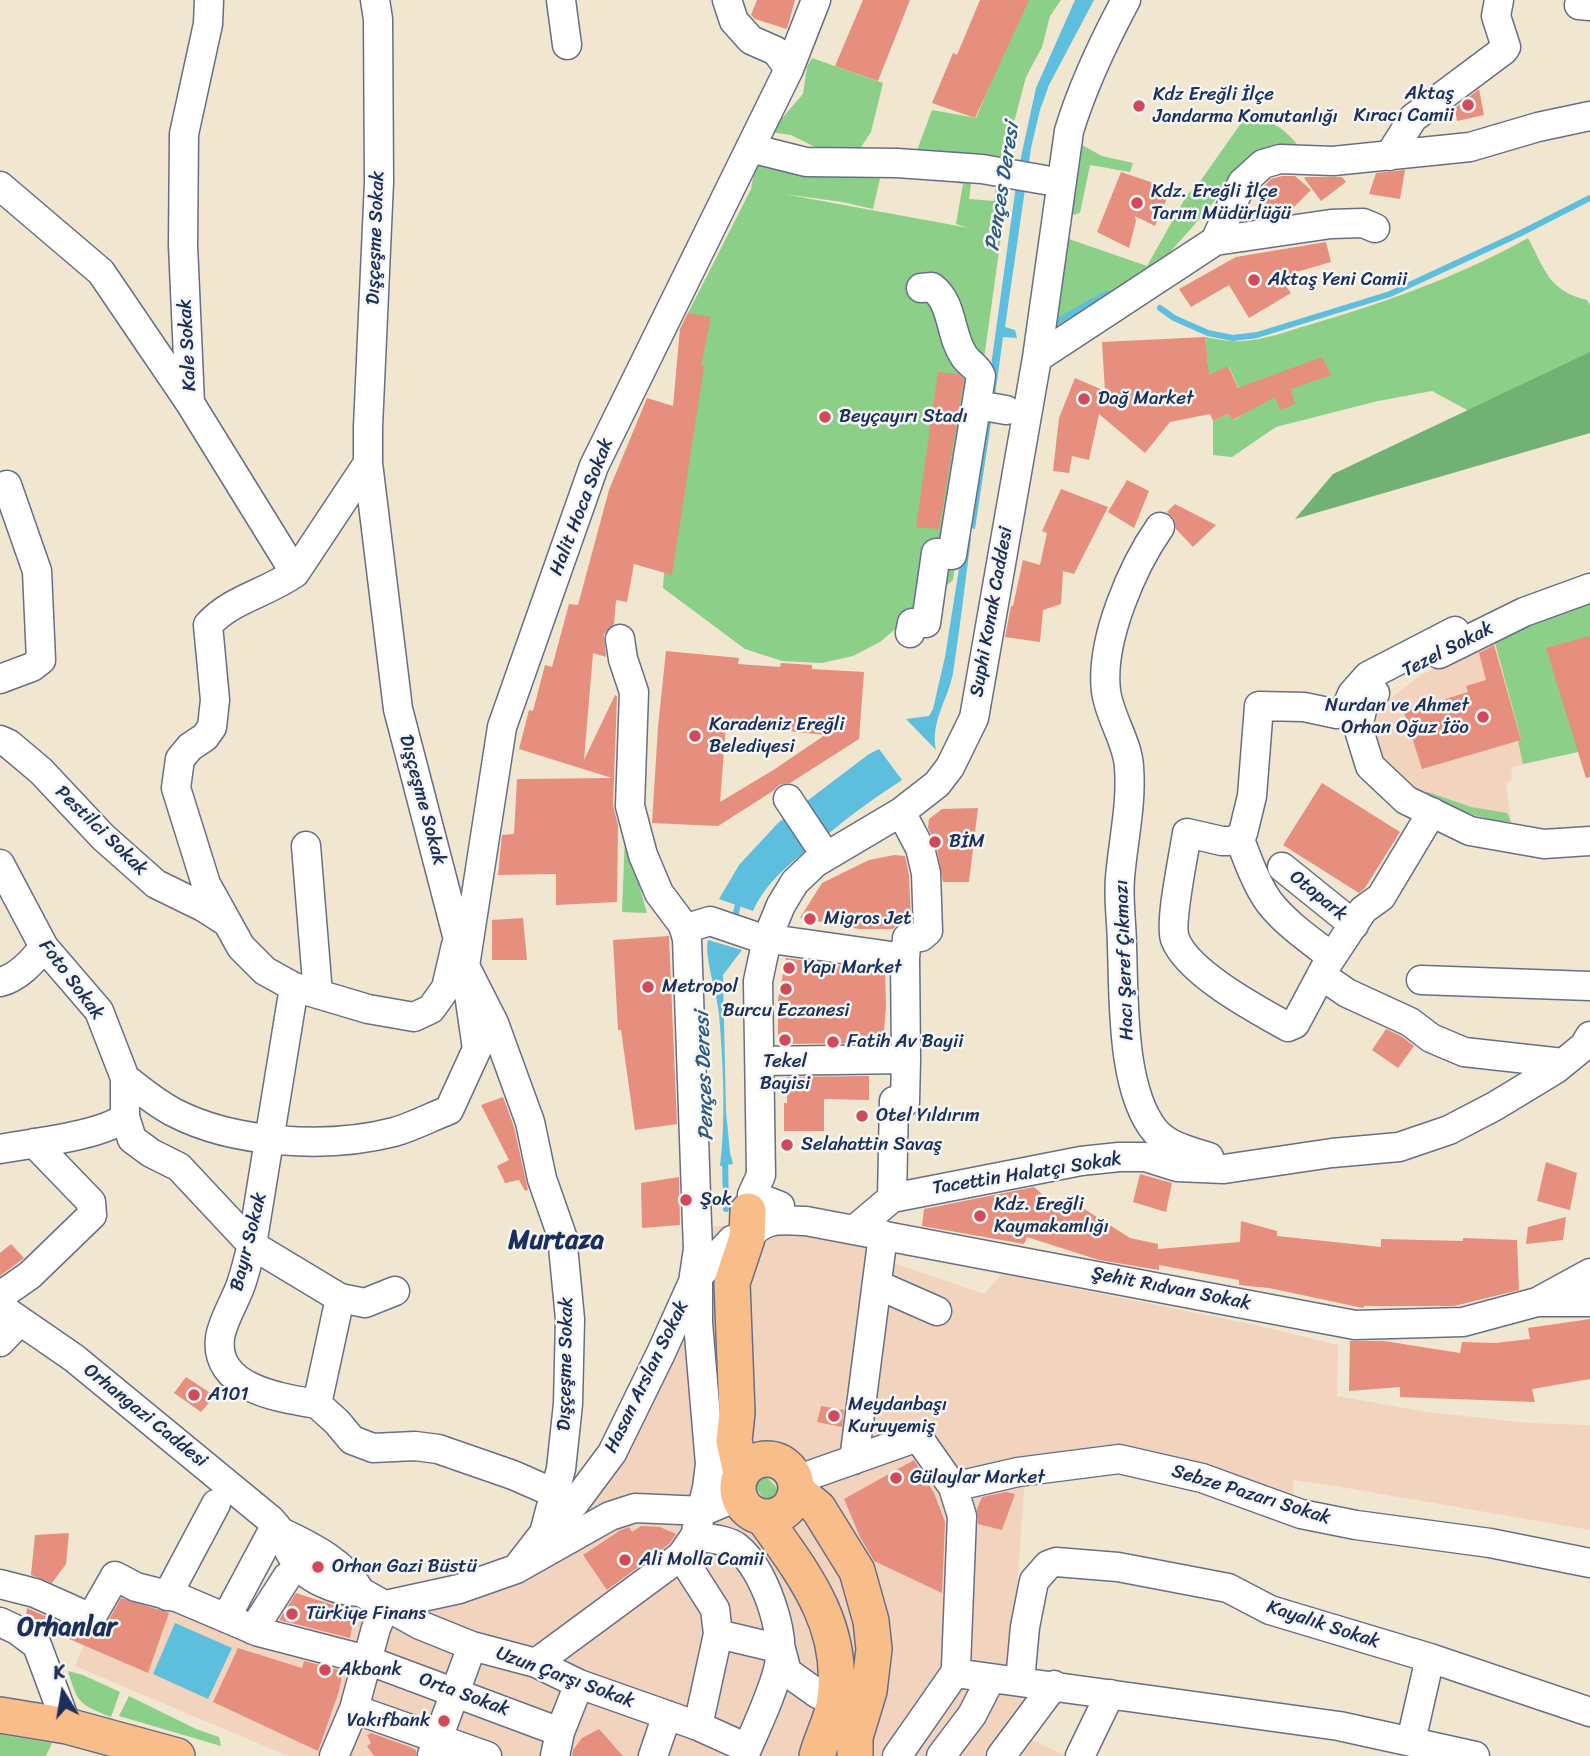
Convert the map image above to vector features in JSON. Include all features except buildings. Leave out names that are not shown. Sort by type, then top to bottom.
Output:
[{"type":"main road","name":"Suphi Konak Caddesi","points":[[745,1501],[737,1413],[748,1214]]},
{"type":"main road","points":[[745,1501],[794,1560],[822,1605],[832,1637],[836,1675],[835,1700],[817,1756]]},
{"type":"main road","points":[[745,1501],[818,1508],[857,1570],[871,1621],[874,1649],[869,1691],[855,1746]]},
{"type":"main road","points":[[0,1715],[80,1739],[177,1756]]},
{"type":"street","name":"Kale Sokak","points":[[209,0],[208,24],[184,134],[183,245],[191,403],[295,573]]},
{"type":"street","name":"Dışçeşme Sokak","points":[[374,0],[378,19],[379,182],[368,463],[398,709],[465,965],[499,1035],[530,1122],[542,1179],[562,1236],[570,1319],[569,1392],[561,1469],[544,1533],[516,1569]]},
{"type":"street","points":[[561,0],[567,45]]},
{"type":"street","points":[[727,0],[734,21],[751,40],[776,51],[789,69]]},
{"type":"street","name":"Halit Hoca Sokak","points":[[465,965],[502,727],[594,466],[789,69],[816,0]]},
{"type":"street","name":"Suphi Konak Caddesi","points":[[748,1214],[761,1061],[758,981],[767,939],[781,905],[795,882],[815,863],[901,812],[937,783],[950,767],[974,718],[1037,358],[1069,131],[1079,99],[1102,45],[1126,0]]},
{"type":"street","points":[[1389,156],[1412,118],[1504,50],[1506,47],[1495,10],[1499,0]]},
{"type":"street","points":[[1215,241],[1242,183],[1263,164],[1280,159],[1333,161],[1470,147],[1538,127],[1590,116]]},
{"type":"street","points":[[750,148],[806,162],[897,163],[1005,172],[1045,180]]},
{"type":"street","points":[[0,186],[100,272],[191,403]]},
{"type":"street","points":[[1037,358],[1215,241],[1331,224],[1363,223],[1375,228]]},
{"type":"street","points":[[910,633],[912,623],[926,623],[936,553],[952,555],[981,376],[977,368],[965,359],[958,345],[951,315],[941,294],[932,287],[921,288]]},
{"type":"street","points":[[977,405],[1006,410]]},
{"type":"street","points":[[230,924],[206,884],[176,788],[180,759],[190,747],[205,737],[212,727],[215,701],[208,625],[227,607],[278,584],[295,573],[368,463]]},
{"type":"street","points":[[3,670],[32,667],[41,660],[37,571],[7,485]]},
{"type":"street","name":"Hacı Şeref Çıkmazı","points":[[1160,527],[1150,540],[1120,601],[1108,646],[1106,691],[1129,764],[1127,822],[1120,880],[1124,1015],[1129,1056],[1135,1090],[1157,1134],[1175,1146],[1252,1166]]},
{"type":"street","points":[[958,531],[989,536]]},
{"type":"street","name":"Tezel Sokak","points":[[1590,588],[1524,612],[1390,680],[1364,702],[1358,727],[1370,766],[1406,800],[1470,831],[1544,844],[1590,841]]},
{"type":"street","points":[[1432,812],[1381,897],[1363,910],[1327,966],[1295,1024],[1288,1027],[1261,1012],[1190,963],[1174,937],[1187,832],[1222,841],[1235,841],[1243,833],[1252,796],[1259,706],[1304,707],[1336,713],[1345,711],[1352,694],[1368,676],[1455,631]]},
{"type":"street","name":"Hasan Arslan Sokak","points":[[620,639],[623,659],[634,692],[630,806],[643,855],[659,893],[684,929],[687,939],[698,1249],[695,1279],[710,1464],[745,1501]]},
{"type":"street","name":"Pestilci Sokak","points":[[0,740],[9,744],[41,771],[103,837],[156,884],[203,907],[230,924],[241,947],[265,971],[306,990],[368,1009],[414,1017],[431,1009],[446,988],[458,938]]},
{"type":"street","points":[[788,799],[820,847]]},
{"type":"street","points":[[892,1198],[894,1101],[905,1102],[907,937],[921,937],[928,931],[926,873],[920,848],[901,812]]},
{"type":"street","points":[[1239,837],[1269,902],[1306,936],[1347,993],[1410,1022],[1431,1038],[1464,1052],[1563,1063]]},
{"type":"street","name":"Bayır Sokak","points":[[306,846],[306,990],[270,1138],[252,1245],[242,1282],[220,1336],[221,1358],[234,1376],[263,1393],[317,1404]]},
{"type":"street","name":"Foto Sokak","points":[[0,864],[44,947],[99,1011],[121,1069]]},
{"type":"street","name":"Otopark","points":[[1282,867],[1354,925]]},
{"type":"street","points":[[684,929],[710,921],[767,939],[905,958]]},
{"type":"street","points":[[0,982],[8,980],[44,947]]},
{"type":"street","points":[[121,1069],[145,1094],[174,1113],[221,1130],[290,1142],[339,1142],[395,1131],[449,1110],[477,1049],[465,965]]},
{"type":"street","points":[[1421,980],[1590,986]]},
{"type":"street","name":"Tacettin Halatçı Sokak","points":[[854,1230],[892,1198],[1045,1167],[1119,1157],[1145,1157],[1177,1167],[1224,1169],[1332,1153],[1399,1147],[1449,1130],[1495,1106],[1563,1063],[1584,1046],[1590,1036]]},
{"type":"street","points":[[761,1061],[906,1059]]},
{"type":"street","points":[[121,1069],[125,1117],[132,1139],[151,1153],[179,1167],[252,1245],[340,1298],[365,1303],[395,1291]]},
{"type":"street","points":[[0,1149],[88,1132],[117,1124],[125,1117]]},
{"type":"street","points":[[0,1296],[30,1275],[92,1215],[91,1202],[34,1143]]},
{"type":"street","points":[[697,1223],[703,1236],[748,1214]]},
{"type":"street","name":"Hasan Arslan Sokak","points":[[544,1533],[574,1504],[612,1453],[695,1279],[748,1214]]},
{"type":"street","name":"Şehit Rıdvan Sokak","points":[[748,1214],[883,1235],[1355,1325],[1463,1322],[1537,1302]]},
{"type":"street","points":[[854,1460],[883,1235]]},
{"type":"street","points":[[1537,1302],[1590,1273]]},
{"type":"street","points":[[878,1285],[937,1311]]},
{"type":"street","points":[[340,1298],[317,1404],[352,1440],[373,1448],[415,1446],[438,1449],[555,1493]]},
{"type":"street","points":[[1537,1302],[1590,1302]]},
{"type":"street","points":[[0,1342],[10,1314]]},
{"type":"street","name":"Orhangazi Caddesi","points":[[10,1314],[74,1359],[216,1472],[271,1520],[277,1533],[316,1548],[373,1598]]},
{"type":"street","points":[[351,1756],[367,1660],[373,1598],[459,1589],[516,1569],[610,1516],[635,1508],[745,1501],[918,1437],[953,1487],[962,1516],[957,1670],[897,1756]]},
{"type":"street","name":"Sebze Pazarı Sokak","points":[[953,1487],[1017,1472],[1119,1459],[1202,1478],[1301,1514],[1356,1525],[1490,1543],[1590,1563]]},
{"type":"street","points":[[698,1726],[718,1634],[715,1609],[745,1501]]},
{"type":"street","points":[[745,1501],[736,1546],[754,1568],[778,1622],[786,1672],[818,1694],[835,1700]]},
{"type":"street","points":[[536,1663],[745,1501]]},
{"type":"street","points":[[167,1596],[216,1504]]},
{"type":"street","points":[[226,1618],[277,1533]]},
{"type":"street","name":"Kayalık Sokak","points":[[1020,1681],[1025,1627],[1034,1580],[1048,1565],[1056,1562],[1118,1567],[1228,1588],[1270,1610],[1430,1658],[1590,1712]]},
{"type":"street","name":"Orta Sokak","points":[[0,1584],[35,1593],[91,1618],[116,1577],[136,1587],[179,1598],[254,1630],[367,1660],[455,1691],[557,1744],[579,1684]]},
{"type":"street","points":[[254,1630],[287,1577]]},
{"type":"street","name":"Uzun Çarşı Sokak","points":[[373,1598],[420,1625],[471,1646],[536,1663],[579,1684],[698,1726],[746,1752]]},
{"type":"street","points":[[0,1622],[17,1630],[37,1645],[80,1739]]},
{"type":"street","points":[[718,1634],[781,1649]]},
{"type":"street","points":[[435,1747],[471,1646]]},
{"type":"street","points":[[746,1752],[779,1668],[781,1649]]},
{"type":"street","points":[[1411,1741],[1430,1658]]},
{"type":"street","points":[[957,1670],[962,1674],[1339,1726],[1469,1755]]},
{"type":"street","points":[[950,1753],[991,1678]]},
{"type":"street","points":[[1001,1756],[1054,1685]]},
{"type":"street","points":[[1080,1756],[1110,1693]]},
{"type":"street","points":[[357,1710],[435,1747],[487,1756]]},
{"type":"street","points":[[334,1756],[357,1710]]},
{"type":"street","points":[[653,1756],[667,1715]]},
{"type":"shaded area","name":"Nurdan ve Ahmet Orhan Oğuz İöo","points":[[1524,624],[1578,752],[1512,767],[1511,781],[1506,784],[1511,822],[1489,822],[1467,816],[1420,792],[1400,778],[1376,750],[1371,728],[1379,707],[1421,675]]},
{"type":"shaded area","points":[[805,1222],[854,1230],[882,1259],[984,1294],[1002,1274],[1256,1325],[1338,1345],[1337,1396],[1427,1412],[1529,1423],[1590,1425],[1590,1530],[1293,1480],[1294,1501],[1142,1452],[1026,1464],[1010,1686],[1055,1690],[1023,1736],[1067,1756],[288,1756],[75,1666],[112,1580],[293,1658],[322,1591],[391,1618],[404,1585],[469,1577],[522,1557],[575,1506],[707,1227]]},
{"type":"green space","points":[[1025,0],[1061,0],[1050,16],[1042,47],[1026,77],[1004,160],[916,153],[932,110],[976,118]]},
{"type":"green space","points":[[812,58],[883,83],[871,132],[857,153],[819,149],[791,135],[770,132],[803,94],[807,67]]},
{"type":"green space","points":[[1244,119],[1271,123],[1285,131],[1303,152],[1235,175],[1155,269],[1053,334],[1063,237],[1147,266],[1187,195],[1199,183]]},
{"type":"green space","points":[[1080,144],[1102,156],[1133,163],[1130,172],[1090,165],[1080,213],[1073,215],[1068,209]]},
{"type":"green space","name":"Beyçayırı Stadı","points":[[757,156],[972,176],[969,199],[994,201],[997,177],[1009,180],[953,580],[880,642],[853,656],[822,663],[782,661],[745,649],[663,588],[680,329],[751,189]],"holes":[[[882,170],[963,184],[956,224],[969,228],[784,194],[873,209]]]},
{"type":"green space","points":[[1528,238],[1544,269],[1556,285],[1587,300],[1590,305],[1590,373],[1480,417],[1432,391],[1378,401],[1276,427],[1232,457],[1213,455],[1213,421],[1228,414],[1234,420],[1249,411],[1229,367],[1202,378],[1208,367],[1205,337],[1232,341],[1251,340],[1337,317],[1449,276]]},
{"type":"green space","points":[[1590,352],[1590,433],[1295,519],[1333,474]]},
{"type":"green space","points":[[1590,602],[1590,636],[1578,752],[1523,764],[1518,741],[1521,739],[1494,639]]},
{"type":"green space","points":[[1426,793],[1471,807],[1507,813],[1511,822],[1467,813],[1436,799]]},
{"type":"green space","points":[[625,835],[647,913],[622,912]]},
{"type":"green space","points":[[764,1475],[781,1492],[775,1502],[766,1500],[753,1485],[758,1476]]},
{"type":"green space","points":[[68,1671],[120,1692],[111,1717],[81,1702]]},
{"type":"green space","points":[[129,1696],[196,1729],[219,1737],[221,1746],[119,1716]]},
{"type":"green space","points":[[0,1733],[52,1743],[46,1756],[0,1756]]},
{"type":"water","points":[[1075,0],[1094,0],[1049,85],[1040,110],[1031,148],[1005,327],[1015,330],[1017,338],[1003,337],[994,403],[986,402],[1018,171],[1036,88]]},
{"type":"water","points":[[983,413],[992,416],[975,529],[967,527]]},
{"type":"water","points":[[964,537],[971,538],[960,622],[951,683],[935,730],[936,750],[906,719],[929,716],[933,709],[945,657]]},
{"type":"water","points":[[879,749],[902,780],[855,813],[786,868],[767,887],[753,911],[719,899],[739,865],[778,823]]},
{"type":"water","points":[[708,940],[742,950],[723,975],[726,1111],[733,1164],[720,1166],[722,1052]]},
{"type":"water","points":[[175,1623],[232,1648],[208,1699],[153,1674]]},
{"type":"waterway","points":[[1160,308],[1174,318],[1208,333],[1233,338],[1257,335],[1390,294],[1590,198]]},
{"type":"waterway","points":[[1058,321],[1106,294],[1116,294]]},
{"type":"waterway","name":"Pençes Deresi","points":[[736,913],[739,900]]},
{"type":"waterway","name":"Pençes Deresi","points":[[725,1158],[726,1209]]},
{"type":"place","name":"Aktaş Kıracı Camii","points":[[1468,105]]},
{"type":"place","name":"Kdz Ereğli İlçe Jandarma Komutanlığı","points":[[1139,106]]},
{"type":"place","name":"Kdz. Ereğli İlçe Tarım Müdürlüğü","points":[[1137,203]]},
{"type":"place","name":"Aktaş Yeni Camii","points":[[1254,280]]},
{"type":"place","name":"Dağ Market","points":[[1084,399]]},
{"type":"place","name":"Beyçayırı Stadı","points":[[825,417]]},
{"type":"place","name":"Nurdan ve Ahmet Orhan Oğuz İöo","points":[[1483,717]]},
{"type":"place","name":"Karadeniz Ereğli Belediyesi","points":[[695,736]]},
{"type":"place","name":"BİM","points":[[935,842]]},
{"type":"place","name":"Migros Jet","points":[[810,919]]},
{"type":"place","name":"Yapı Market","points":[[789,968]]},
{"type":"place","name":"Metropol","points":[[648,987]]},
{"type":"place","name":"Burcu Eczanesi","points":[[786,989]]},
{"type":"place","name":"Tekel Bayisi","points":[[785,1040]]},
{"type":"place","name":"Fatih Av Bayii","points":[[833,1042]]},
{"type":"place","name":"Otel Yıldırım","points":[[862,1116]]},
{"type":"place","name":"Selahattin Savaş","points":[[787,1145]]},
{"type":"place","name":"Şok","points":[[686,1200]]},
{"type":"place","name":"Kdz. Ereğli Kaymakamlığı","points":[[980,1216]]},
{"type":"place","name":"A101","points":[[194,1395]]},
{"type":"place","name":"Meydanbaşı Kuruyemiş","points":[[834,1416]]},
{"type":"place","name":"Gülaylar Market","points":[[896,1478]]},
{"type":"place","name":"Ali Molla Camii","points":[[625,1560]]},
{"type":"place","name":"Orhan Gazi Büstü","points":[[318,1567]]},
{"type":"place","name":"Türkiye Finans","points":[[292,1614]]},
{"type":"place","name":"Akbank","points":[[325,1670]]},
{"type":"place","name":"Vakıfbank","points":[[444,1721]]},
{"type":"district","name":"Murtaza","points":[[556,1241]]},
{"type":"district","name":"Orhanlar","points":[[67,1628]]}]
